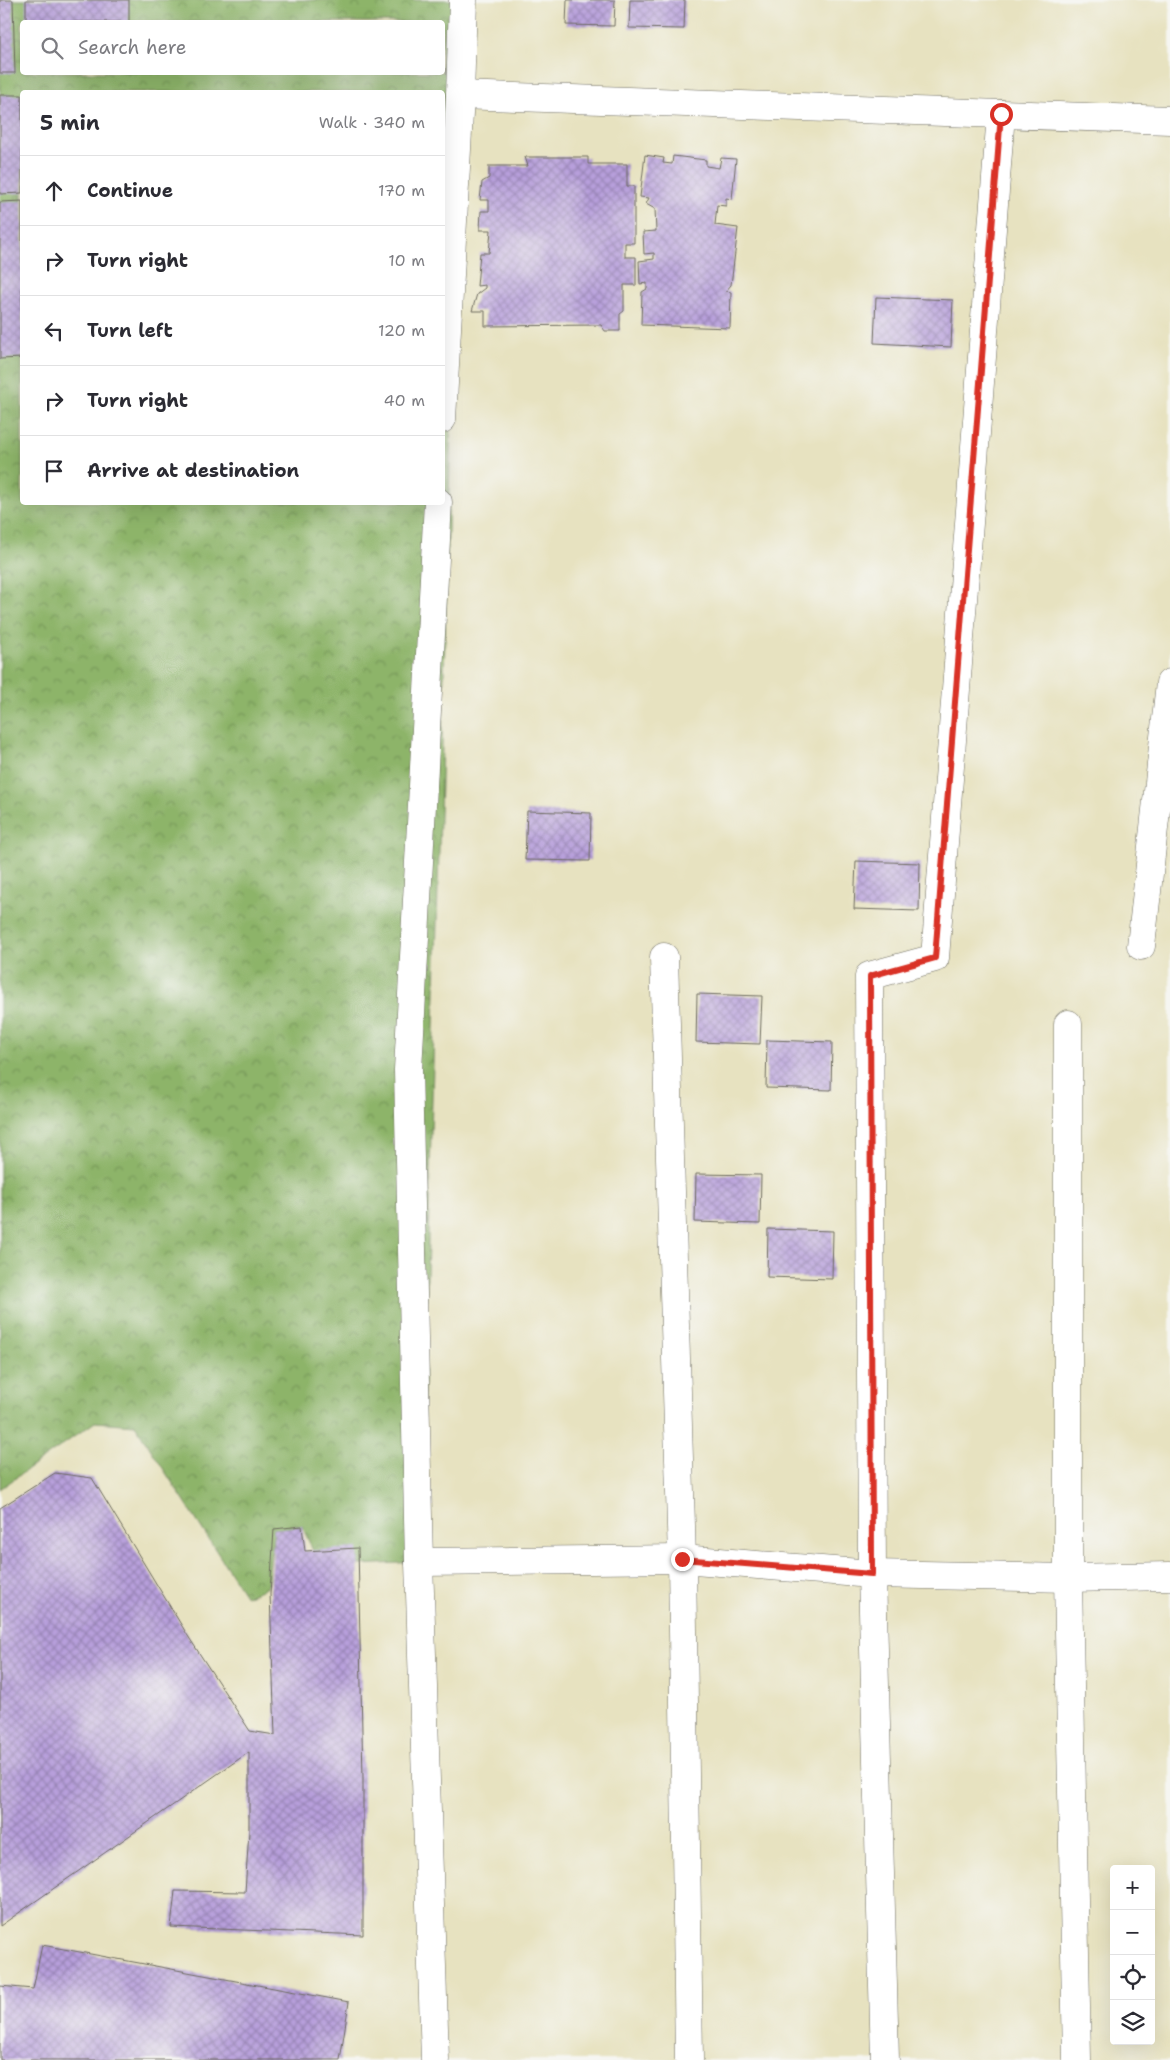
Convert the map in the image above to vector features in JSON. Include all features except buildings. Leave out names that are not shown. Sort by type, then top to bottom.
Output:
[{"type":"street","points":[[445,366],[460,95],[463,0]]},
{"type":"street","points":[[460,95],[1170,120]]},
{"type":"street","points":[[885,2060],[872,1574],[870,976],[935,958],[1001,114]]},
{"type":"street","points":[[435,2060],[419,1562],[408,1070],[438,505]]},
{"type":"street","points":[[1141,946],[1170,701],[1170,684]]},
{"type":"street","points":[[664,957],[682,1559],[689,2060]]},
{"type":"street","points":[[1068,1024],[1068,1578],[1077,2060]]},
{"type":"street","points":[[419,1562],[682,1559],[872,1574],[1068,1578],[1170,1576]]},
{"type":"green space","points":[[0,0],[463,0],[419,1562],[358,1565],[314,1553],[302,1526],[274,1529],[267,1587],[246,1597],[135,1425],[95,1422],[0,1489]]},
{"type":"route","points":[[682,1559],[872,1574],[870,976],[935,958],[1001,114]]}]
